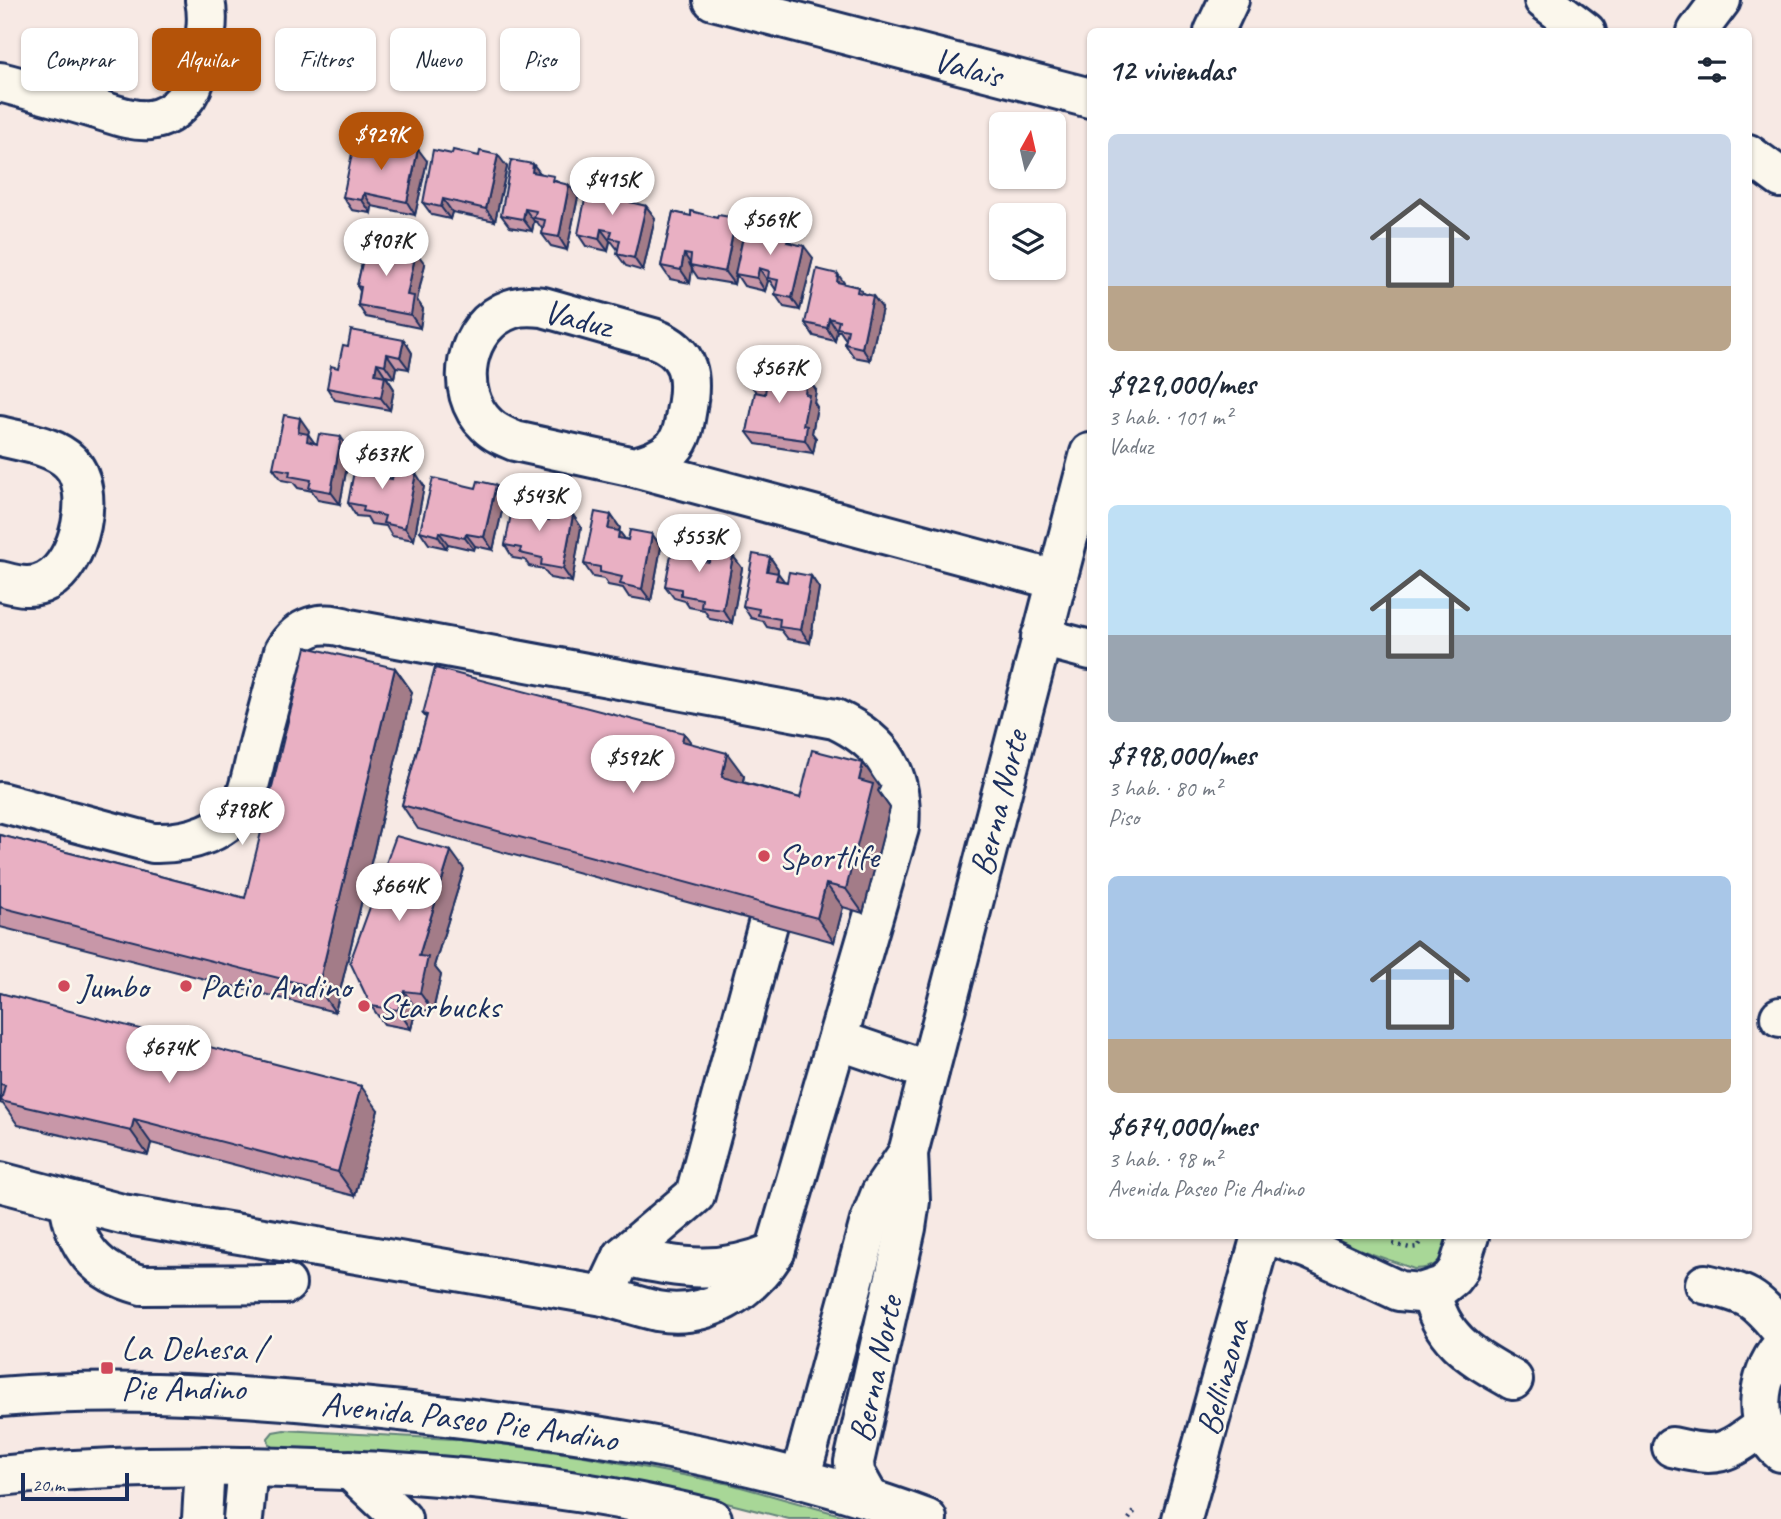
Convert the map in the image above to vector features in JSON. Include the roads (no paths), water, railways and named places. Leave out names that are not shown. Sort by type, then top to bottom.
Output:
[{"type":"street","points":[[0,82],[125,117],[151,120],[163,116],[177,108],[194,84],[207,30],[208,13],[205,0]]},
{"type":"street","name":"Valais","points":[[713,0],[1087,97]]},
{"type":"street","points":[[758,12],[799,0]]},
{"type":"street","points":[[826,0],[836,24],[847,35]]},
{"type":"street","points":[[1216,28],[1230,0]]},
{"type":"street","points":[[1544,0],[1581,28]]},
{"type":"street","points":[[1700,28],[1721,0]]},
{"type":"street","points":[[1752,157],[1781,178]]},
{"type":"street","name":"Vaduz","points":[[715,488],[701,478],[690,464],[680,439],[691,382],[684,361],[666,342],[542,307],[527,306],[512,308],[488,322],[480,332],[470,355],[467,382],[470,397],[476,412],[487,425],[515,441],[634,467],[1056,580]]},
{"type":"street","points":[[0,436],[60,454],[77,471],[82,481],[84,502],[74,549],[60,573],[47,582],[33,586],[0,581]]},
{"type":"street","points":[[634,467],[664,455],[680,439]]},
{"type":"street","name":"Berna Norte","points":[[869,1499],[855,1474],[855,1462],[906,1228],[910,1201],[908,1153],[1087,464]]},
{"type":"street","points":[[0,802],[153,843],[173,844],[210,832],[223,824],[244,800],[284,651],[300,632],[323,624],[835,719],[870,740],[884,756],[896,781],[901,809],[899,828],[775,1252],[752,1282],[719,1304],[678,1313],[658,1311],[604,1296],[122,1214],[0,1182]]},
{"type":"street","points":[[1041,637],[1087,649]]},
{"type":"street","points":[[604,1296],[623,1256],[695,1195],[768,924]]},
{"type":"street","points":[[838,1040],[929,1071]]},
{"type":"street","name":"Berna Norte","points":[[800,1479],[870,1221],[881,1193],[908,1153]]},
{"type":"street","points":[[69,1201],[79,1241],[107,1272],[124,1280],[142,1284],[286,1284]]},
{"type":"street","name":"Bellinzona","points":[[1182,1519],[1260,1239]]},
{"type":"street","points":[[1281,1239],[1399,1291],[1420,1293],[1431,1291],[1452,1278],[1458,1270],[1467,1239]]},
{"type":"street","points":[[623,1256],[683,1268],[711,1269],[739,1265],[775,1252]]},
{"type":"street","points":[[1705,1284],[1752,1298],[1781,1331]]},
{"type":"street","points":[[1431,1291],[1440,1319],[1459,1345],[1513,1380]]},
{"type":"street","points":[[1672,1447],[1703,1454],[1719,1454],[1735,1447],[1772,1440],[1760,1415],[1762,1389],[1772,1358],[1781,1346]]},
{"type":"street","name":"Avenida Paseo Pie Andino","points":[[0,1397],[91,1393],[183,1394],[340,1405],[573,1431],[714,1457],[869,1499],[927,1519]]},
{"type":"street","points":[[202,1519],[205,1466]]},
{"type":"street","name":"Avenida Paseo Pie Andino","points":[[0,1508],[15,1474],[117,1467],[205,1466],[432,1475],[610,1498],[712,1519]]},
{"type":"street","points":[[243,1519],[248,1467]]},
{"type":"street","points":[[350,1470],[401,1519]]},
{"type":"place","name":"Sportlife","points":[[764,856]]},
{"type":"place","name":"Jumbo","points":[[64,986]]},
{"type":"place","name":"Patio Andino","points":[[186,986]]},
{"type":"place","name":"Starbucks","points":[[364,1006]]},
{"type":"place","name":"La Dehesa / Pie Andino","points":[[107,1368]]}]
